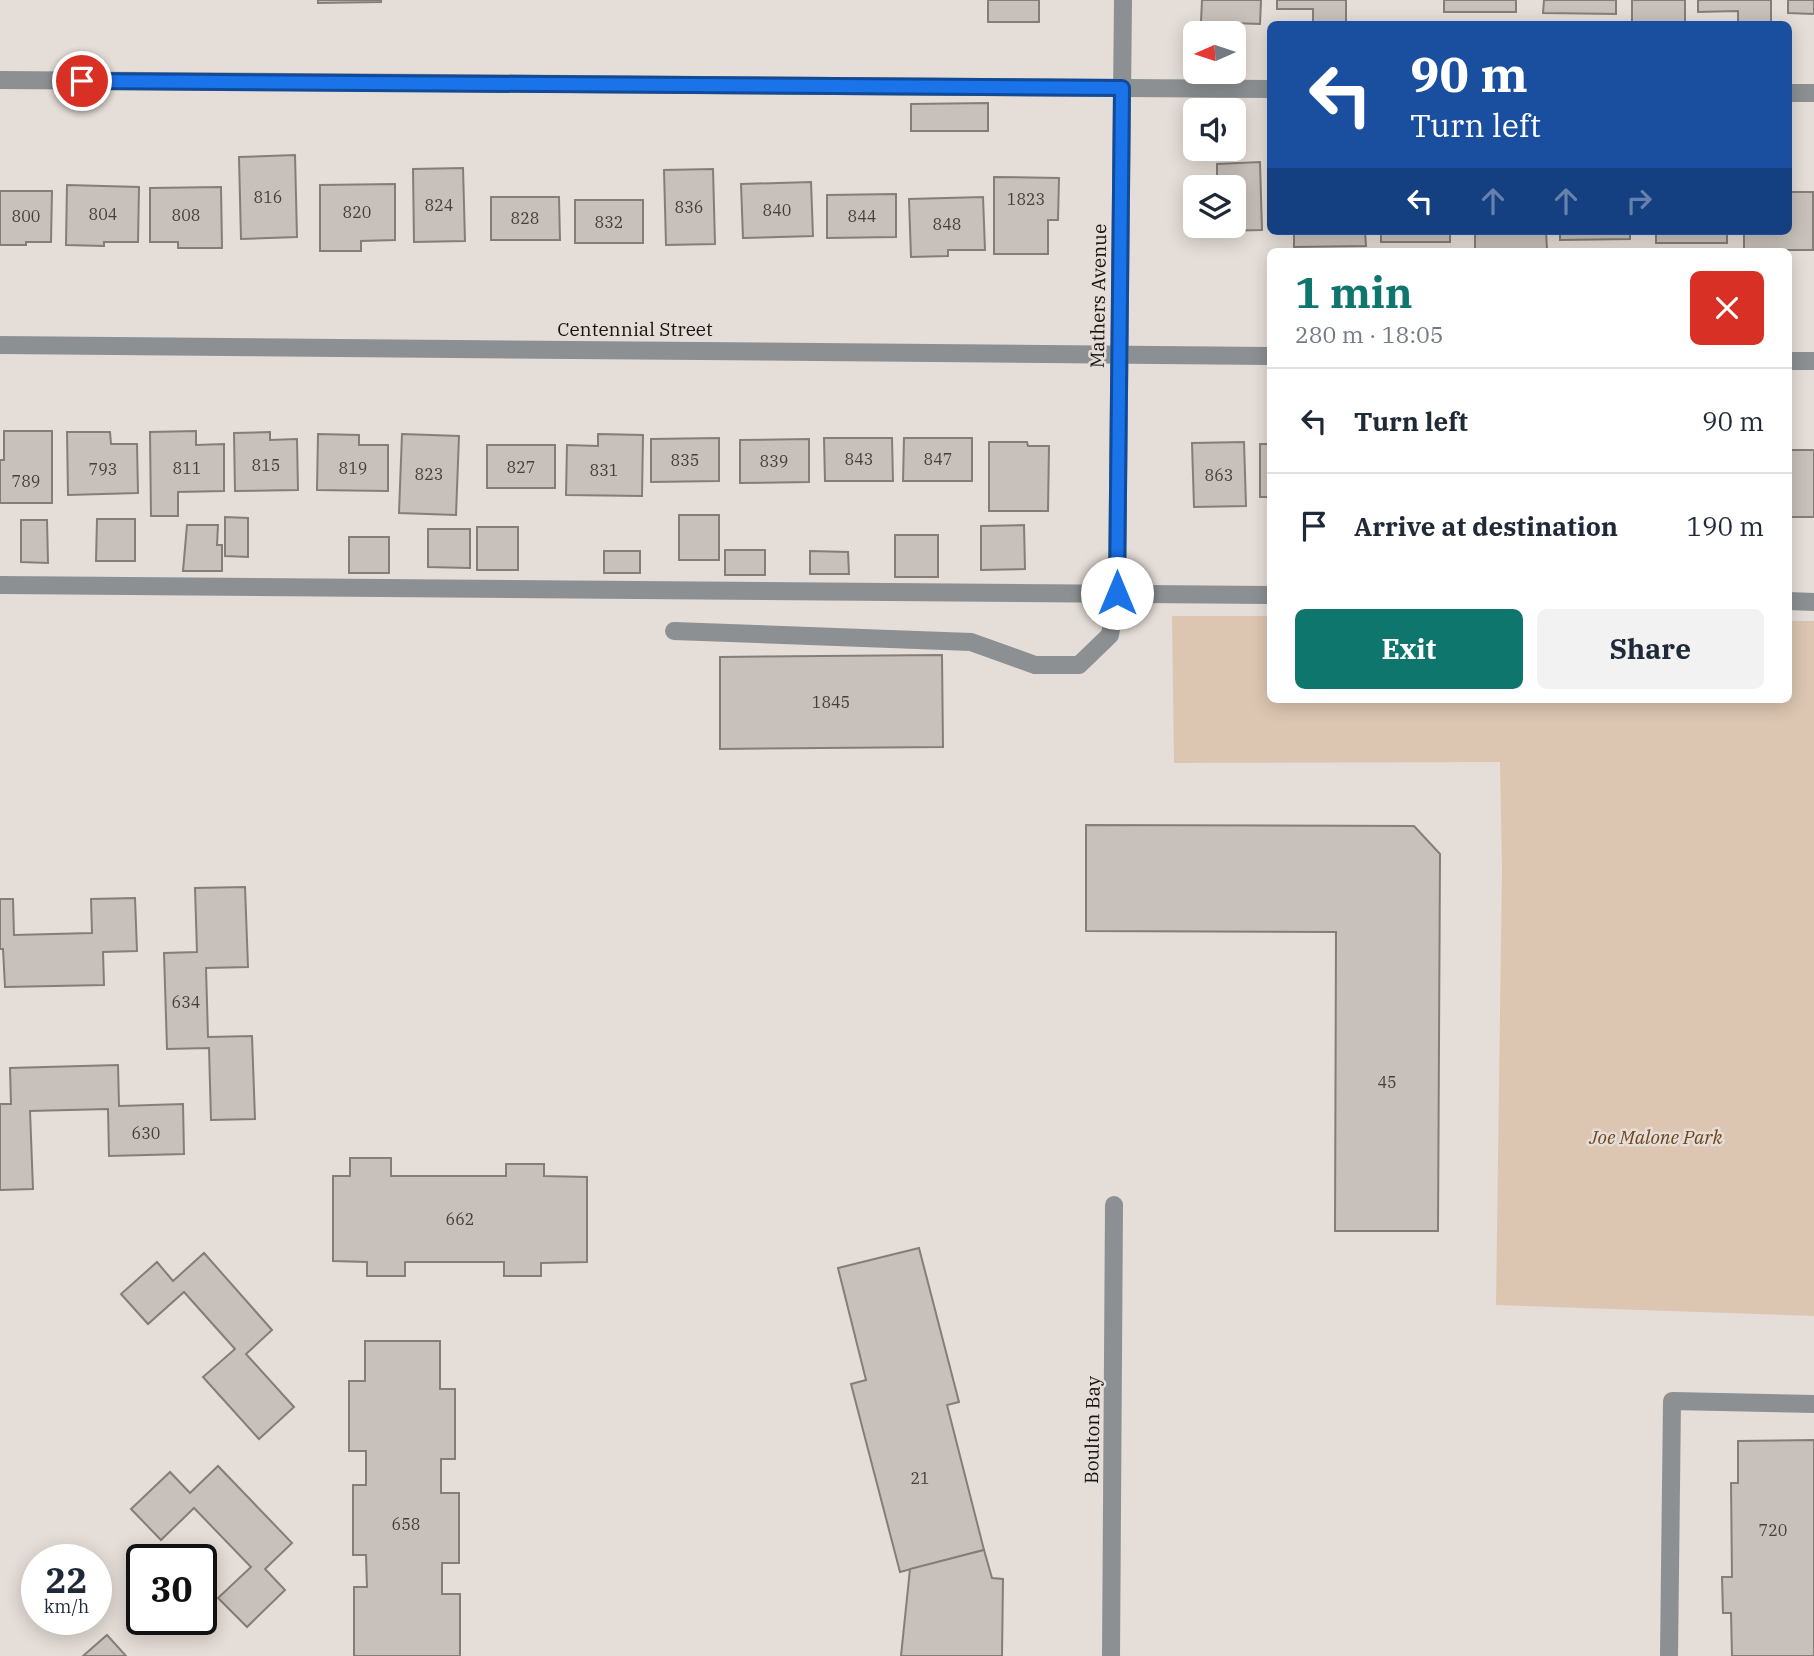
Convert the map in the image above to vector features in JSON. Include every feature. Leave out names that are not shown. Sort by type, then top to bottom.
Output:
[{"type":"street","name":"Mathers Avenue","points":[[674,631],[971,642],[1035,665],[1079,665],[1110,635],[1117,593],[1123,0]]},
{"type":"street","points":[[0,80],[1267,89]]},
{"type":"street","points":[[1792,93],[1814,93]]},
{"type":"street","name":"Centennial Street","points":[[0,345],[1267,356]]},
{"type":"street","points":[[1792,360],[1814,361]]},
{"type":"street","points":[[0,585],[1267,595]]},
{"type":"street","points":[[1792,601],[1814,602]]},
{"type":"street","name":"Boulton Bay","points":[[1111,1656],[1114,1205]]},
{"type":"street","points":[[1669,1656],[1672,1401],[1814,1404]]},
{"type":"green space","name":"Joe Malone Park","points":[[1172,616],[1267,616],[1267,703],[1792,703],[1792,621],[1814,621],[1814,1316],[1496,1305],[1502,869],[1500,762],[1174,763]]},
{"type":"building","points":[[318,0],[381,0],[381,2],[318,3]]},
{"type":"building","points":[[988,0],[1039,0],[1039,22],[988,22]]},
{"type":"building","points":[[1202,0],[1261,0],[1260,24],[1246,24],[1246,21],[1201,21]]},
{"type":"building","points":[[1277,0],[1346,0],[1346,21],[1313,21],[1313,9],[1277,9]]},
{"type":"building","points":[[1444,0],[1516,0],[1516,12],[1444,12]]},
{"type":"building","points":[[1544,0],[1616,0],[1616,14],[1543,13]]},
{"type":"building","points":[[1632,0],[1685,0],[1685,21],[1632,21]]},
{"type":"building","points":[[1698,0],[1771,0],[1771,21],[1738,21],[1738,11],[1698,12]]},
{"type":"building","points":[[1788,0],[1814,0],[1814,14],[1788,13]]},
{"type":"building","points":[[988,103],[988,131],[911,131],[911,104]]},
{"type":"building","points":[[295,155],[297,237],[241,239],[239,157]]},
{"type":"building","points":[[1260,162],[1262,230],[1246,230],[1246,175],[1217,175],[1217,164]]},
{"type":"building","points":[[463,168],[465,241],[414,242],[413,169]]},
{"type":"building","points":[[713,169],[715,244],[666,245],[664,170]]},
{"type":"building","points":[[994,177],[1059,178],[1058,220],[1048,220],[1048,254],[994,254]]},
{"type":"building","points":[[811,182],[813,236],[743,238],[741,184]]},
{"type":"building","points":[[395,184],[395,240],[361,241],[361,251],[320,251],[320,185]]},
{"type":"building","points":[[67,185],[139,187],[138,242],[104,242],[104,246],[66,245]]},
{"type":"building","points":[[221,187],[222,248],[178,248],[178,242],[150,242],[150,188]]},
{"type":"building","points":[[0,191],[52,191],[51,242],[0,245]]},
{"type":"building","points":[[1792,192],[1813,192],[1813,250],[1744,248],[1744,235],[1792,235]]},
{"type":"building","points":[[896,194],[896,237],[827,238],[827,195]]},
{"type":"building","points":[[491,197],[559,197],[560,240],[491,240]]},
{"type":"building","points":[[983,197],[985,250],[948,250],[948,256],[911,257],[909,199]]},
{"type":"building","points":[[575,200],[643,200],[643,243],[575,243]]},
{"type":"building","points":[[1294,235],[1365,235],[1366,246],[1294,247]]},
{"type":"building","points":[[1381,235],[1450,235],[1450,242],[1381,242]]},
{"type":"building","points":[[1475,235],[1546,235],[1547,248],[1475,248]]},
{"type":"building","points":[[1560,235],[1630,235],[1630,239],[1560,240]]},
{"type":"building","points":[[1656,235],[1727,235],[1727,243],[1656,243]]},
{"type":"building","points":[[4,431],[52,431],[52,503],[0,503],[0,460],[4,460]]},
{"type":"building","points":[[196,431],[196,445],[224,444],[224,491],[178,492],[178,516],[151,516],[150,432]]},
{"type":"building","points":[[67,432],[110,432],[111,444],[137,444],[138,493],[68,495]]},
{"type":"building","points":[[270,432],[270,440],[297,439],[298,490],[235,491],[234,433]]},
{"type":"building","points":[[318,434],[359,435],[359,445],[388,445],[388,491],[317,490]]},
{"type":"building","points":[[402,434],[459,436],[456,515],[399,513]]},
{"type":"building","points":[[598,434],[643,435],[642,496],[566,495],[567,445],[598,446]]},
{"type":"building","points":[[719,438],[719,481],[651,482],[651,439]]},
{"type":"building","points":[[824,438],[892,438],[893,481],[825,481]]},
{"type":"building","points":[[904,438],[972,438],[972,481],[903,481]]},
{"type":"building","points":[[809,439],[809,482],[740,483],[740,440]]},
{"type":"building","points":[[989,442],[1027,442],[1028,446],[1049,446],[1048,511],[989,511]]},
{"type":"building","points":[[1244,442],[1246,506],[1194,507],[1192,443]]},
{"type":"building","points":[[1260,444],[1267,444],[1267,497],[1260,497]]},
{"type":"building","points":[[487,445],[555,445],[555,488],[487,488]]},
{"type":"building","points":[[1792,450],[1814,450],[1814,517],[1792,517]]},
{"type":"building","points":[[679,515],[719,515],[719,560],[679,560]]},
{"type":"building","points":[[225,517],[248,518],[248,557],[225,556]]},
{"type":"building","points":[[97,519],[135,519],[135,561],[96,561]]},
{"type":"building","points":[[21,520],[47,520],[48,563],[21,562]]},
{"type":"building","points":[[187,525],[218,525],[217,545],[222,545],[222,571],[183,571]]},
{"type":"building","points":[[1024,525],[1025,569],[981,570],[981,526]]},
{"type":"building","points":[[477,527],[518,527],[518,570],[477,570]]},
{"type":"building","points":[[428,529],[470,529],[470,568],[428,567]]},
{"type":"building","points":[[895,535],[938,535],[938,577],[895,577]]},
{"type":"building","points":[[349,537],[389,537],[389,573],[349,573]]},
{"type":"building","points":[[725,550],[765,550],[765,575],[725,575]]},
{"type":"building","points":[[604,551],[640,551],[640,573],[604,573]]},
{"type":"building","points":[[810,551],[848,552],[849,574],[810,574]]},
{"type":"building","points":[[942,655],[943,747],[720,749],[720,657]]},
{"type":"building","points":[[1086,825],[1414,826],[1440,854],[1438,1231],[1335,1231],[1336,932],[1086,931]]},
{"type":"building","points":[[245,887],[248,967],[206,968],[208,1037],[252,1036],[255,1119],[211,1120],[209,1048],[167,1049],[164,953],[197,952],[195,888]]},
{"type":"building","points":[[135,898],[137,951],[103,952],[104,985],[5,987],[3,949],[0,949],[0,899],[13,899],[14,935],[92,933],[91,899]]},
{"type":"building","points":[[118,1065],[119,1106],[183,1104],[184,1154],[109,1156],[108,1109],[30,1111],[33,1189],[0,1190],[0,1104],[11,1104],[10,1068]]},
{"type":"building","points":[[350,1158],[391,1158],[391,1176],[506,1176],[506,1164],[544,1164],[544,1176],[587,1177],[587,1262],[541,1263],[541,1276],[504,1276],[504,1262],[405,1262],[405,1276],[367,1276],[367,1262],[333,1261],[333,1176],[350,1176]]},
{"type":"building","points":[[919,1248],[959,1402],[947,1405],[984,1550],[900,1572],[851,1384],[866,1380],[838,1268]]},
{"type":"building","points":[[204,1253],[272,1330],[246,1354],[294,1407],[259,1439],[203,1377],[235,1349],[184,1292],[148,1324],[121,1294],[157,1262],[173,1281]]},
{"type":"building","points":[[365,1341],[440,1341],[440,1389],[455,1389],[455,1459],[441,1459],[441,1493],[459,1493],[459,1563],[442,1563],[442,1594],[460,1594],[460,1656],[354,1656],[354,1587],[367,1587],[366,1555],[353,1555],[353,1485],[366,1485],[366,1451],[349,1451],[349,1381],[365,1381]]},
{"type":"building","points":[[1814,1440],[1814,1656],[1732,1656],[1731,1613],[1723,1613],[1722,1577],[1732,1577],[1731,1483],[1738,1483],[1738,1441]]},
{"type":"building","points":[[218,1466],[292,1543],[265,1569],[285,1590],[247,1627],[218,1598],[251,1567],[194,1508],[161,1540],[131,1509],[170,1472],[190,1493]]},
{"type":"building","points":[[984,1550],[992,1578],[1003,1579],[1002,1656],[901,1656],[910,1569]]},
{"type":"building","points":[[107,1635],[126,1656],[83,1656]]},
{"type":"route","points":[[82,81],[1122,88],[1117,593]]}]
